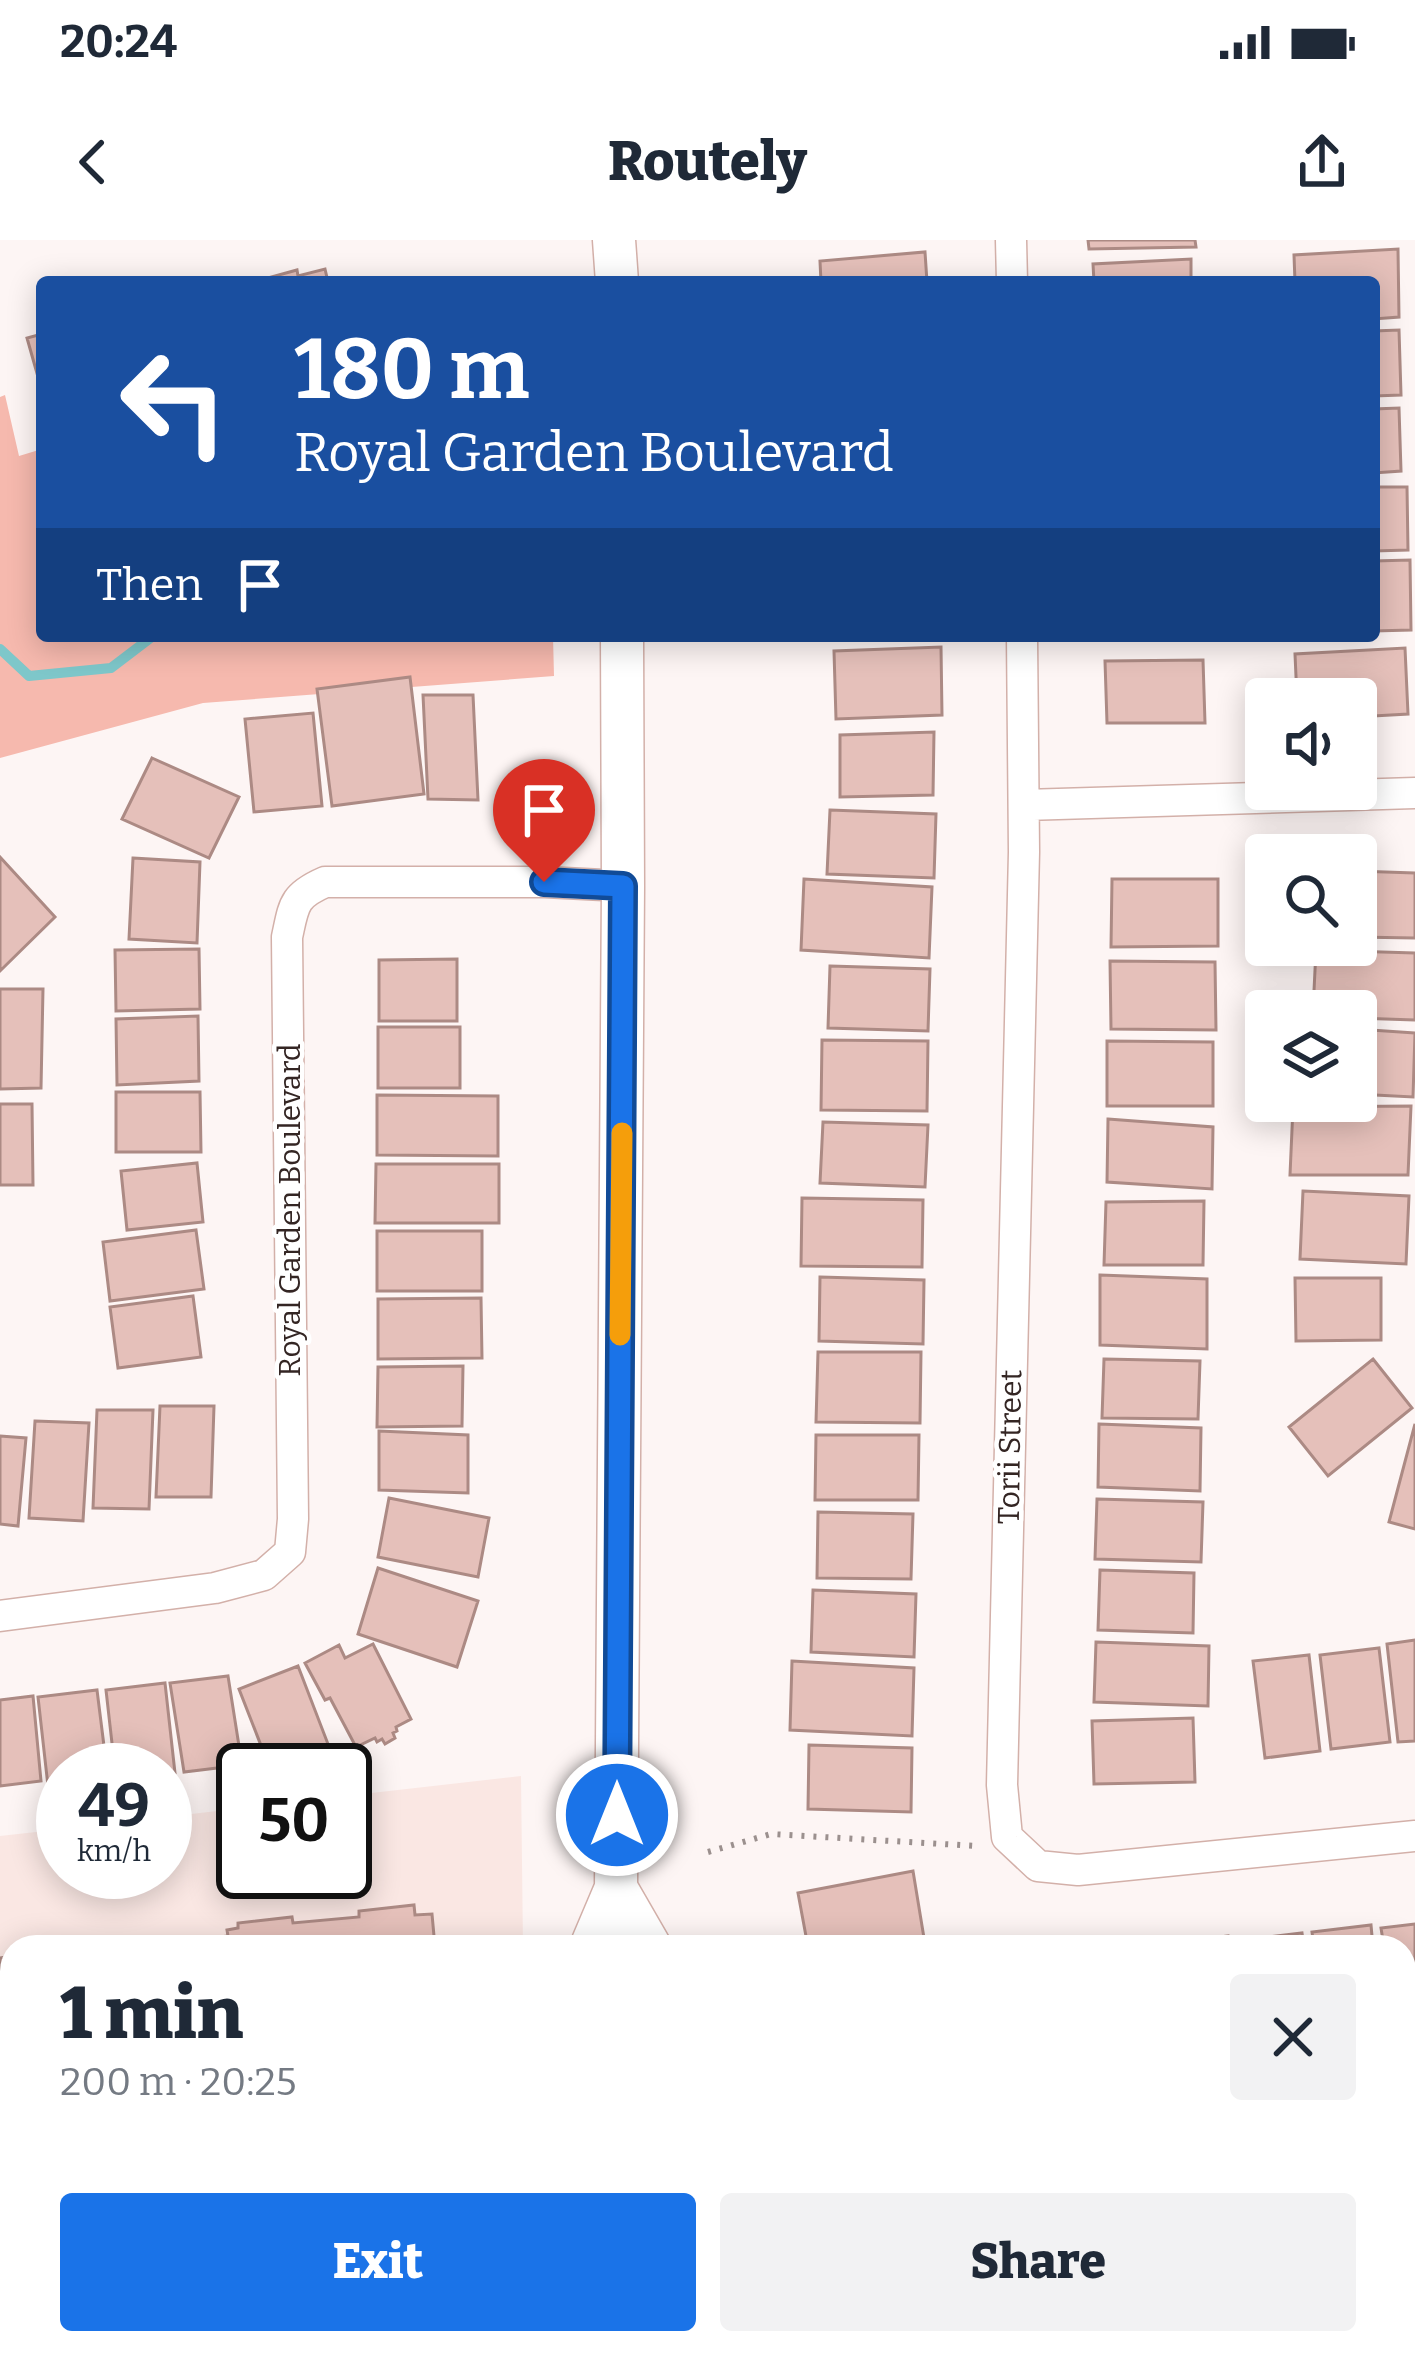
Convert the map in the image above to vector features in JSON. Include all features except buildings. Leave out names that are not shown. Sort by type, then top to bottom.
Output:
[{"type":"main road","points":[[614,240],[617,276]]},
{"type":"main road","points":[[596,1935],[616,1888],[622,642]]},
{"type":"main road","points":[[616,1888],[643,1935]]},
{"type":"street","points":[[1011,240],[1012,276]]},
{"type":"street","name":"Torii Street","points":[[1022,642],[1025,805],[1003,1785],[1007,1837],[1038,1866],[1078,1870],[1415,1836]]},
{"type":"street","points":[[1025,805],[1415,793]]},
{"type":"street","name":"Royal Garden Boulevard","points":[[0,1616],[215,1588],[264,1575],[290,1552],[287,937],[302,892],[325,882],[623,886]]},
{"type":"path","points":[[709,1852],[771,1834],[977,1846]]},
{"type":"shaded area","points":[[5,395],[19,456],[36,451],[36,642],[553,642],[554,676],[203,703],[0,758],[0,397]]},
{"type":"shaded area","points":[[521,1776],[523,1935],[0,1935],[0,1836],[36,1832],[36,1899],[192,1899],[192,1814],[216,1811],[216,1899],[372,1899],[372,1793]]},
{"type":"waterway","points":[[0,649],[29,676],[111,668],[145,642]]},
{"type":"slow traffic","points":[[620,1335],[622,1133]]},
{"type":"route","points":[[544,882],[623,886],[617,1815]]}]
